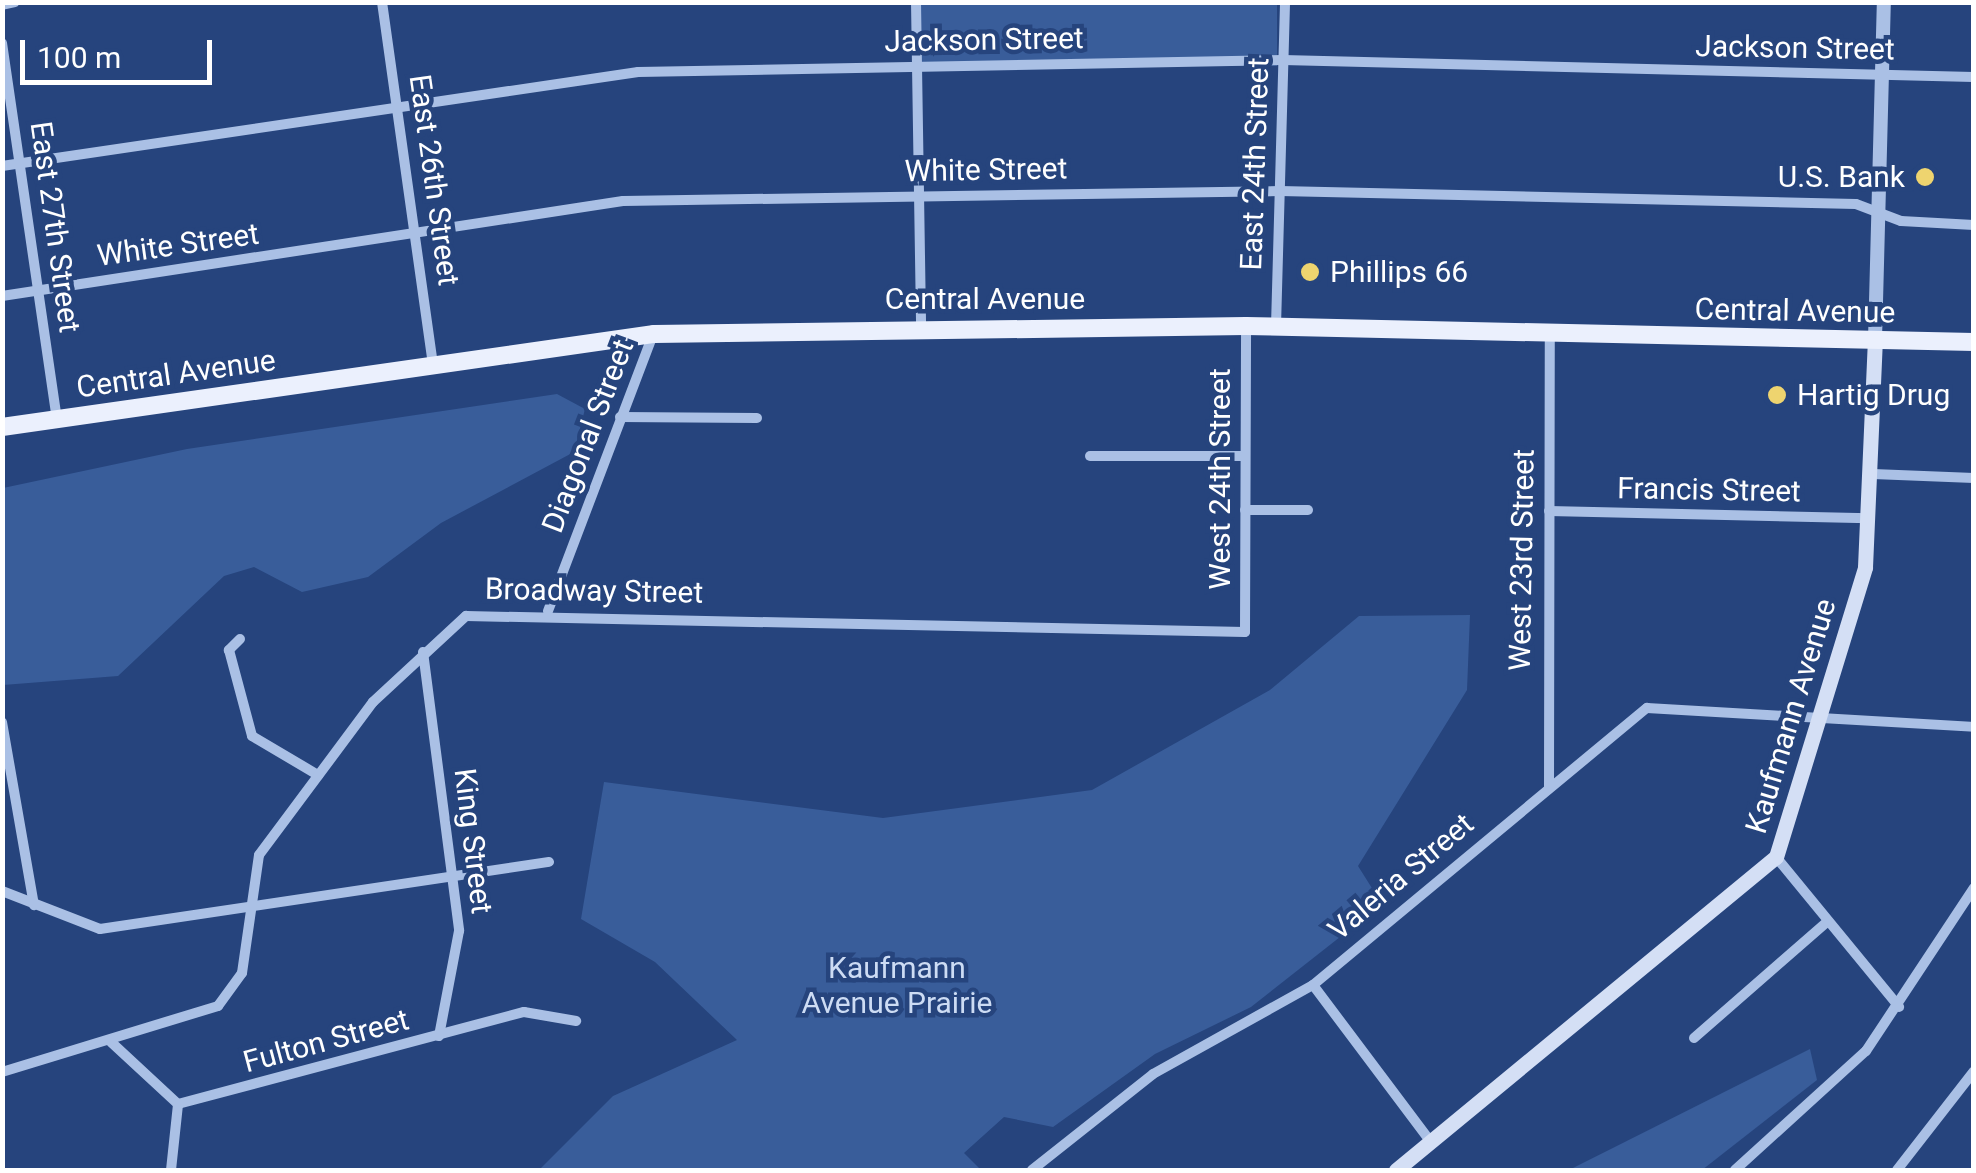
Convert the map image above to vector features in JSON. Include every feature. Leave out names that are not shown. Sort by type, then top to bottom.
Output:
[{"type":"main road","name":"Central Avenue","points":[[2,428],[654,334],[921,326],[1276,326],[1974,342]]},
{"type":"main road","name":"Kaufmann Avenue","points":[[1396,1170],[1776,857],[1822,724],[1865,567],[1876,340]]},
{"type":"street","points":[[2,4],[15,2]]},
{"type":"street","name":"East 26th Street","points":[[382,2],[400,106],[434,365]]},
{"type":"street","points":[[916,2],[921,326]]},
{"type":"street","name":"East 24th Street","points":[[1276,326],[1285,2]]},
{"type":"street","points":[[1876,340],[1884,2]]},
{"type":"street","name":"East 27th Street","points":[[2,43],[57,419]]},
{"type":"street","name":"Jackson Street","points":[[2,166],[638,72],[1283,60],[1974,77]]},
{"type":"street","name":"White Street","points":[[2,296],[623,202],[1280,191],[1877,211],[1974,225]]},
{"type":"street","name":"West 24th Street","points":[[1245,632],[1246,326]]},
{"type":"street","name":"West 23rd Street","points":[[1549,787],[1550,333]]},
{"type":"street","name":"Diagonal Street","points":[[548,612],[654,334]]},
{"type":"street","points":[[620,418],[756,418]]},
{"type":"street","points":[[1090,456],[1244,456]]},
{"type":"street","points":[[1872,474],[1974,478]]},
{"type":"street","points":[[1245,510],[1308,510]]},
{"type":"street","name":"Francis Street","points":[[1549,511],[1868,518]]},
{"type":"street","name":"Broadway Street","points":[[2,1072],[112,1042],[218,1006],[242,973],[248,904],[259,855],[318,774],[422,652],[484,610],[1245,632]]},
{"type":"street","points":[[240,639],[230,650],[252,736],[318,774]]},
{"type":"street","name":"King Street","points":[[422,652],[459,931],[440,1036]]},
{"type":"street","name":"Valeria Street","points":[[1032,1170],[1152,1074],[1313,984],[1647,708],[1822,724],[1974,727]]},
{"type":"street","points":[[2,722],[34,905]]},
{"type":"street","points":[[1776,857],[1899,1007]]},
{"type":"street","points":[[2,891],[100,930],[454,871],[549,862]]},
{"type":"street","points":[[1735,1170],[1866,1051],[1899,1007],[1974,888]]},
{"type":"street","points":[[1694,1038],[1827,922]]},
{"type":"street","points":[[1313,984],[1431,1142]]},
{"type":"street","name":"Fulton Street","points":[[178,1104],[524,1012],[576,1021]]},
{"type":"street","points":[[112,1042],[178,1104],[171,1170]]},
{"type":"street","points":[[1897,1170],[1974,1070]]},
{"type":"green space","points":[[916,3],[1277,3],[1277,66],[916,66]]},
{"type":"green space","points":[[557,394],[585,409],[574,452],[441,523],[368,577],[302,592],[254,567],[224,576],[118,676],[3,685],[3,488],[187,449]]},
{"type":"green space","name":"Kaufmann Avenue Prairie","points":[[1470,615],[1467,690],[1358,866],[1382,904],[1251,1007],[1155,1054],[1053,1127],[1004,1117],[964,1153],[981,1170],[539,1170],[613,1096],[737,1040],[655,962],[581,919],[604,782],[883,818],[1092,790],[1270,690],[1359,616]]},
{"type":"green space","points":[[1810,1049],[1817,1080],[1702,1170],[1569,1170]]},
{"type":"place","name":"U.S. Bank","points":[[1925,177]]},
{"type":"place","name":"Phillips 66","points":[[1310,272]]},
{"type":"place","name":"Hartig Drug","points":[[1777,395]]}]
